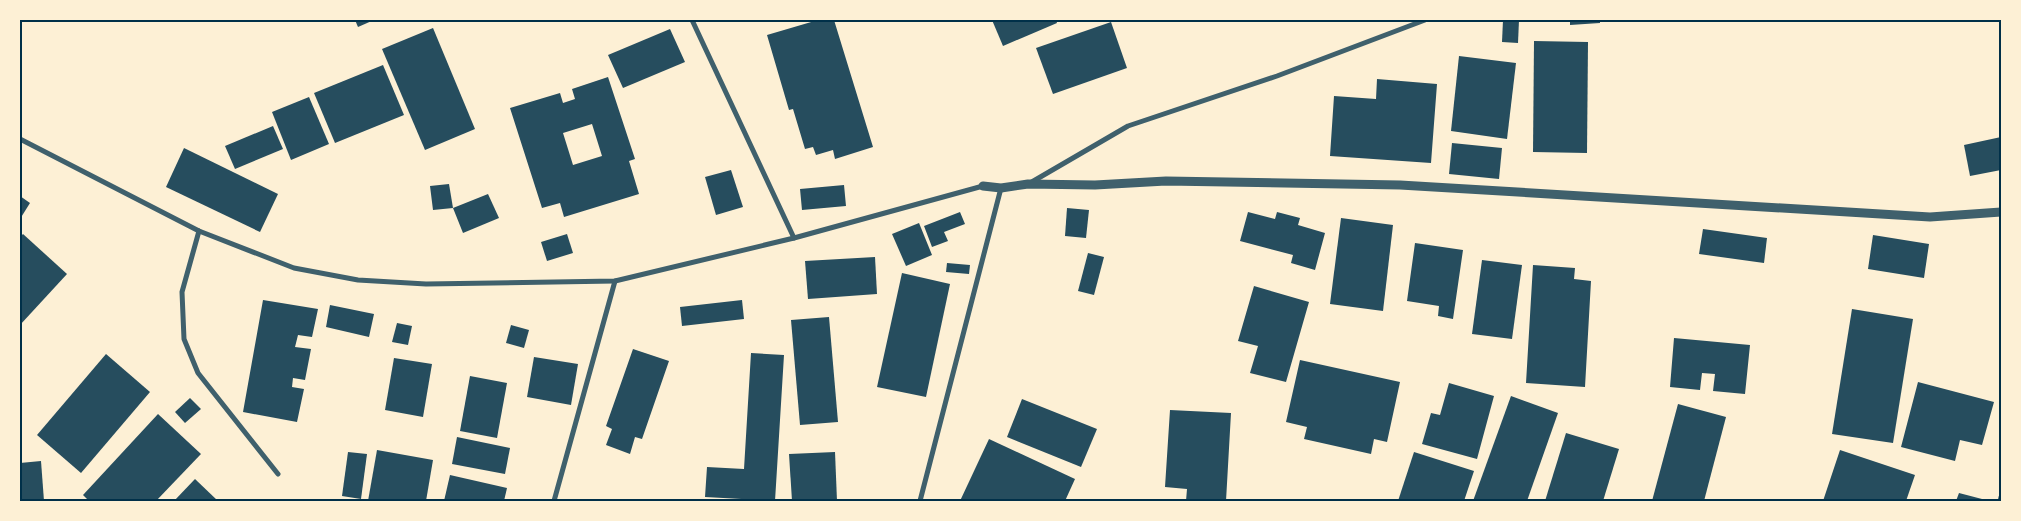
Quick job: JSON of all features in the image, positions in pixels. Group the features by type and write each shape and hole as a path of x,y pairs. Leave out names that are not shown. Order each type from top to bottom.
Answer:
{"street":[{"path":"692,20 794,238"},
{"path":"1028,184 1128,126 1277,76 1425,20"},
{"path":"20,139 199,231 294,268 358,280 426,284 615,281 794,238 983,186 1001,188 1028,184 1095,185 1166,181 1400,185 1930,217 2001,212"},
{"path":"920,501 1001,188"},
{"path":"199,231 182,292 184,339 198,373 278,474"},
{"path":"554,501 615,281"},
{"path":"2000,501 2001,496"}],"building":[{"path":"355,20 374,20 358,27"},
{"path":"818,20 834,20 873,147 835,159 833,150 816,155 813,147 805,149 793,109 789,110 767,35"},
{"path":"992,20 1056,20 1057,23 1003,46"},
{"path":"1503,20 1519,20 1518,43 1502,42"},
{"path":"1570,20 1600,20 1600,23 1570,25"},
{"path":"1111,22 1127,68 1053,94 1036,48"},
{"path":"433,28 475,129 425,150 382,49"},
{"path":"670,29 685,62 623,88 608,55"},
{"path":"1534,41 1588,42 1587,153 1533,152"},
{"path":"1459,56 1516,63 1507,139 1451,131"},
{"path":"383,65 404,115 335,143 314,93"},
{"path":"608,77 635,159 629,161 639,194 564,217 560,203 542,208 510,108 560,93 563,103 575,99 572,89","holes":["592,124 602,156 573,165 563,133"]},
{"path":"1377,79 1437,84 1431,163 1330,156 1334,96 1376,99"},
{"path":"309,97 329,144 291,160 272,112"},
{"path":"273,126 283,149 235,169 225,146"},
{"path":"2001,137 2001,170 1970,176 1964,145"},
{"path":"1452,143 1502,148 1499,179 1449,174"},
{"path":"184,148 278,194 260,232 166,187"},
{"path":"731,170 743,207 716,215 705,177"},
{"path":"449,184 453,208 433,210 430,186"},
{"path":"844,185 846,206 802,210 800,189"},
{"path":"488,194 499,218 463,233 453,208"},
{"path":"20,196 30,203 20,219"},
{"path":"1067,208 1089,210 1086,238 1065,236"},
{"path":"960,212 965,224 944,232 948,241 932,247 924,226"},
{"path":"1248,212 1275,219 1277,212 1300,218 1298,225 1325,233 1315,270 1291,263 1293,255 1240,241"},
{"path":"1341,218 1393,225 1383,311 1330,304"},
{"path":"919,223 932,255 906,266 892,234"},
{"path":"1703,229 1767,238 1764,263 1699,254"},
{"path":"23,234 67,274 20,325 20,237"},
{"path":"567,234 573,253 547,261 541,242"},
{"path":"1873,235 1929,244 1924,278 1868,269"},
{"path":"1415,243 1463,250 1453,319 1438,316 1439,306 1407,301"},
{"path":"1088,253 1104,257 1094,295 1078,291"},
{"path":"875,257 877,294 808,299 805,261"},
{"path":"1482,260 1522,265 1512,339 1472,334"},
{"path":"947,263 970,265 969,274 946,272"},
{"path":"1533,265 1575,268 1574,279 1591,281 1585,387 1526,383"},
{"path":"902,273 950,284 926,397 877,387"},
{"path":"1254,286 1309,302 1286,382 1250,373 1258,346 1238,341"},
{"path":"263,300 318,309 312,337 298,335 295,347 311,349 305,380 293,378 292,387 304,389 297,422 243,412"},
{"path":"742,300 744,319 682,326 680,307"},
{"path":"330,305 374,314 369,337 326,327"},
{"path":"1852,309 1913,319 1893,443 1832,434"},
{"path":"829,317 838,422 800,425 791,320"},
{"path":"397,323 412,326 408,345 392,342"},
{"path":"511,325 529,330 524,348 506,343"},
{"path":"1674,338 1750,345 1745,394 1713,391 1715,374 1702,373 1700,390 1670,387"},
{"path":"633,349 669,361 642,439 635,437 630,454 606,445 612,429 606,426"},
{"path":"751,353 784,355 775,501 705,497 707,467 744,469"},
{"path":"106,354 150,392 81,473 37,435"},
{"path":"534,357 578,364 571,405 527,397"},
{"path":"394,358 432,364 423,417 385,410"},
{"path":"1300,360 1400,382 1387,442 1374,439 1371,454 1304,439 1307,427 1286,422"},
{"path":"470,376 507,383 497,438 460,431"},
{"path":"1918,382 1994,402 1982,445 1960,440 1955,461 1901,447"},
{"path":"1449,383 1494,396 1477,459 1422,444 1431,413 1440,415"},
{"path":"1511,396 1558,413 1527,501 1473,501"},
{"path":"190,398 201,409 185,423 175,412"},
{"path":"1022,399 1097,429 1081,467 1007,437"},
{"path":"1678,404 1726,417 1704,501 1652,501"},
{"path":"1170,410 1231,413 1226,501 1186,501 1187,489 1165,487"},
{"path":"158,414 201,454 156,501 89,501 83,495"},
{"path":"1566,433 1619,449 1603,501 1545,501"},
{"path":"457,437 510,448 505,474 452,464"},
{"path":"989,439 1075,479 1065,501 960,501"},
{"path":"377,450 433,460 426,501 368,501"},
{"path":"1840,450 1915,475 1906,501 1823,501"},
{"path":"348,452 367,454 361,499 342,496"},
{"path":"835,452 837,501 792,501 789,454"},
{"path":"1414,452 1474,471 1464,501 1398,501"},
{"path":"41,461 44,501 20,501 20,463"},
{"path":"450,475 507,488 504,501 444,501"},
{"path":"195,479 218,501 174,501"},
{"path":"1959,493 1982,499 1981,501 1956,501"}]}
